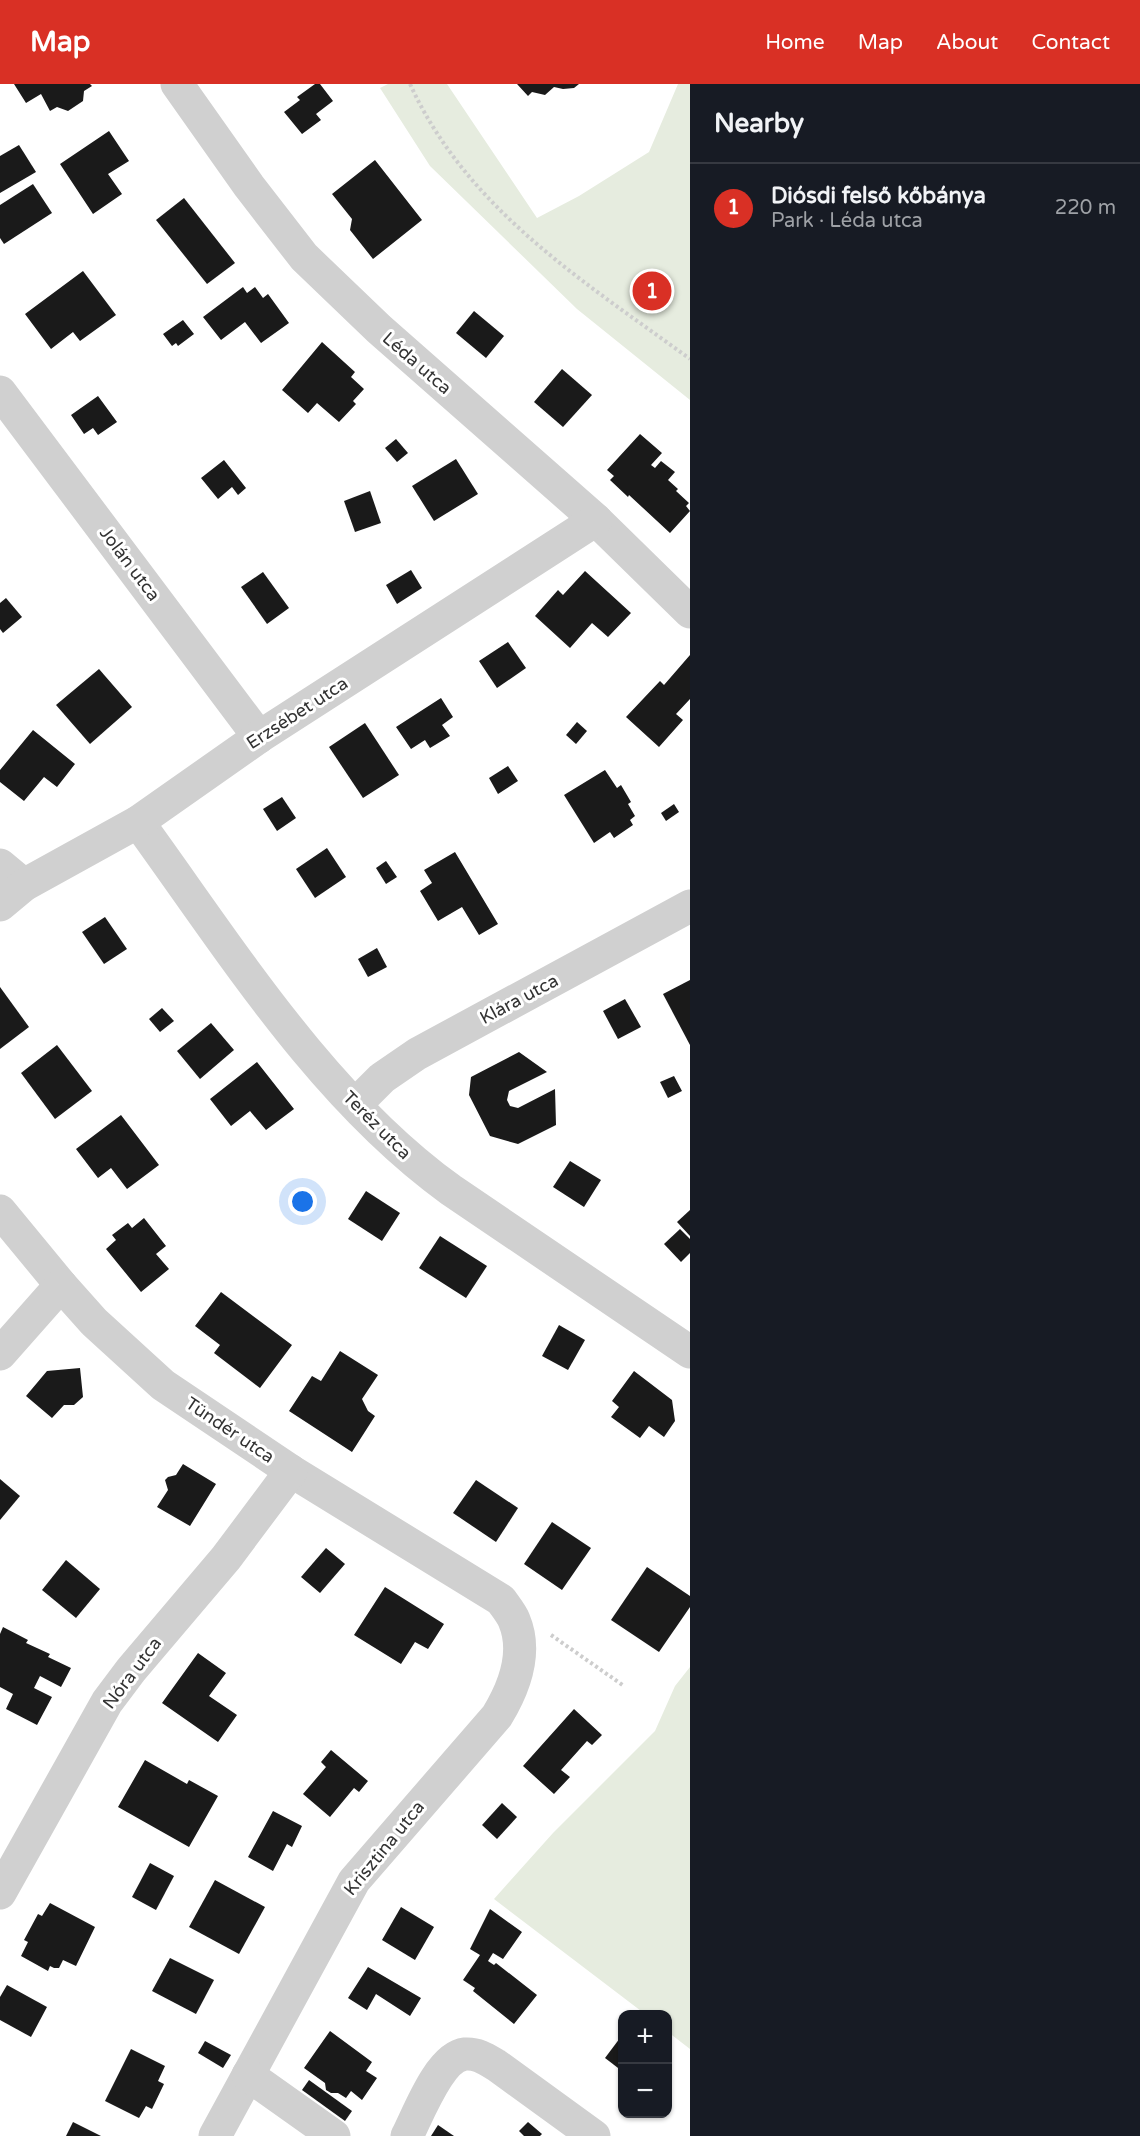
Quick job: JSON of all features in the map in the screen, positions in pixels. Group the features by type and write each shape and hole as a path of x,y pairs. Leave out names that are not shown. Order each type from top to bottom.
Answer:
{"street":[{"name":"Léda utca","path":"177,84 249,186 304,257 379,329 596,520 690,612"},
{"name":"Jolán utca","path":"0,392 259,737"},
{"name":"Erzsébet utca","path":"8,885 138,822 259,737 596,520"},
{"name":"Teréz utca","path":"138,822 300,1045 420,1168 690,1352"},
{"name":"Klára utca","path":"356,1104 382,1078 417,1054 690,906"},
{"name":"Tündér utca","path":"0,1211 94,1322 163,1385 291,1471 501,1600"},
{"path":"0,1354 61,1285"},
{"name":"Nóra utca","path":"0,1893 107,1702 137,1662 226,1558 291,1471"},
{"name":"Krisztina utca","path":"215,2136 354,1881 497,1716 510,1694 518,1671 519,1646 514,1621 501,1600"},
{"path":"407,2136 442,2070 454,2057 465,2054 479,2056 496,2065 594,2136"},
{"path":"248,2075 334,2136"}],"path":[{"path":"410,84 421,108 453,155 494,205 553,259 690,359"},
{"path":"548,1633 624,1686"}],"shaded area":[{"path":"388,84 447,84 537,218 579,196 649,152 678,84 690,84 690,400 577,309 430,166 380,88"},
{"path":"690,1667 690,2049 672,2035 672,2010 640,2010 494,1899 553,1833 655,1731 675,1686"}],"building":[{"path":"14,84 90,84 92,86 84,91 83,101 68,111 57,107 50,111 41,94 26,103"},
{"path":"315,84 320,84 333,101 316,114 321,120 302,134 284,112 300,100 297,97"},
{"path":"517,84 579,84 574,88 554,87 545,95 532,92 528,96"},
{"path":"109,131 129,161 108,174 122,194 93,214 60,164"},
{"path":"19,145 36,172 0,193 0,156"},
{"path":"375,160 422,220 373,259 350,230 352,219 332,194"},
{"path":"33,184 52,213 4,244 0,238 0,205"},
{"path":"184,198 235,263 207,284 156,220"},
{"path":"83,271 116,315 80,341 73,332 51,349 25,314"},
{"path":"243,287 247,293 255,287 263,298 268,294 289,323 261,343 245,322 221,340 203,317"},
{"path":"474,311 504,336 486,358 456,333"},
{"path":"183,320 194,334 178,346 176,343 172,346 163,334"},
{"path":"322,342 355,372 351,377 364,389 353,401 356,404 339,422 317,403 308,413 282,390"},
{"path":"562,369 592,395 563,427 534,402"},
{"path":"98,396 117,422 98,435 93,428 84,434 71,415"},
{"path":"640,434 662,453 651,465 655,468 661,461 675,472 668,480 689,503 686,506 690,511 670,533 610,480 614,476 607,470"},
{"path":"396,439 408,453 397,462 385,448"},
{"path":"456,459 478,494 434,521 412,486"},
{"path":"224,460 246,488 238,495 232,487 218,499 201,478"},
{"path":"370,491 381,523 355,532 344,501"},
{"path":"411,570 422,588 397,604 386,585"},
{"path":"585,571 631,613 608,637 592,623 570,648 535,616 558,590 563,595"},
{"path":"263,572 289,608 267,624 241,587"},
{"path":"6,598 22,617 3,633 0,629 0,603"},
{"path":"508,642 526,668 497,688 479,661"},
{"path":"690,655 690,699 676,714 683,720 659,747 626,717 660,681 664,685"},
{"path":"99,669 132,707 90,744 56,705"},
{"path":"441,698 453,717 442,725 450,736 430,748 425,740 411,749 396,727"},
{"path":"577,722 587,731 576,744 566,735"},
{"path":"365,723 399,775 363,798 329,747"},
{"path":"33,730 75,764 57,787 44,777 24,801 0,782 0,770"},
{"path":"508,766 518,781 498,794 489,778"},
{"path":"605,770 617,788 621,785 631,802 628,804 635,816 630,820 633,825 614,838 610,832 594,843 564,795"},
{"path":"282,797 296,818 277,831 263,809"},
{"path":"674,804 679,812 666,821 661,813"},
{"path":"327,848 346,877 315,898 296,869"},
{"path":"455,852 498,924 479,935 462,907 438,921 420,891 432,883 424,870"},
{"path":"386,861 397,877 386,884 376,868"},
{"path":"105,917 127,949 104,964 82,932"},
{"path":"377,948 387,967 368,977 358,959"},
{"path":"690,980 690,1045 663,994"},
{"path":"0,987 29,1027 0,1049"},
{"path":"625,999 641,1027 618,1039 603,1011"},
{"path":"162,1008 174,1021 160,1032 149,1019"},
{"path":"211,1023 234,1050 200,1079 177,1051"},
{"path":"57,1045 92,1091 55,1119 21,1073"},
{"path":"519,1052 547,1072 509,1091 507,1100 510,1106 518,1108 555,1089 556,1125 518,1144 490,1136 469,1095 471,1077"},
{"path":"257,1062 294,1109 266,1130 250,1111 231,1126 210,1099"},
{"path":"674,1076 682,1091 668,1098 660,1082"},
{"path":"121,1115 159,1165 127,1189 111,1168 98,1178 76,1149"},
{"path":"570,1161 601,1180 584,1207 553,1187"},
{"path":"366,1191 400,1213 382,1241 348,1219"},
{"path":"690,1210 690,1236 677,1222"},
{"path":"144,1218 166,1246 156,1254 169,1269 141,1292 106,1249 116,1240 112,1235 128,1223 132,1228"},
{"path":"680,1229 690,1239 690,1253 681,1262 664,1244"},
{"path":"440,1236 487,1266 466,1298 419,1268"},
{"path":"221,1292 292,1345 260,1388 214,1353 220,1345 195,1326"},
{"path":"559,1325 585,1340 568,1370 542,1356"},
{"path":"340,1351 378,1375 362,1399 368,1411 375,1416 352,1452 289,1411 312,1376 321,1381"},
{"path":"80,1368 83,1397 74,1405 64,1405 52,1418 26,1396 47,1371"},
{"path":"634,1371 672,1400 675,1421 664,1437 649,1426 640,1438 611,1417 619,1407 612,1401"},
{"path":"183,1464 216,1484 190,1526 157,1507 168,1490 165,1480 176,1475"},
{"path":"0,1479 20,1496 0,1520"},
{"path":"476,1480 518,1508 496,1542 453,1513"},
{"path":"552,1522 591,1548 562,1590 524,1564"},
{"path":"326,1548 345,1564 320,1593 301,1577"},
{"path":"66,1560 100,1589 76,1618 42,1590"},
{"path":"647,1567 690,1596 690,1607 659,1652 611,1620"},
{"path":"385,1587 444,1624 428,1649 415,1642 401,1664 354,1635"},
{"path":"3,1627 28,1640 26,1643 50,1654 48,1657 71,1668 61,1687 40,1676 34,1688 52,1697 37,1725 6,1709 13,1694 0,1687 0,1634"},
{"path":"198,1653 226,1673 209,1696 237,1715 218,1742 162,1703"},
{"path":"574,1709 602,1735 592,1745 587,1741 561,1770 570,1777 554,1794 523,1766"},
{"path":"331,1750 368,1781 359,1792 354,1788 330,1817 303,1794 326,1767 321,1762"},
{"path":"145,1760 187,1784 189,1780 218,1796 189,1847 118,1807"},
{"path":"502,1803 517,1817 497,1839 482,1825"},
{"path":"273,1811 302,1826 292,1847 287,1844 273,1871 248,1857"},
{"path":"150,1863 174,1876 156,1910 132,1897"},
{"path":"215,1880 265,1907 239,1954 189,1927"},
{"path":"50,1903 95,1927 76,1966 63,1960 59,1968 50,1966 48,1971 21,1956 28,1942 24,1940 38,1914 42,1916"},
{"path":"401,1907 434,1927 415,1960 382,1940"},
{"path":"490,1909 522,1932 503,1959 493,1953 488,1961 494,1965 496,1963 537,1995 514,2024 463,1980 480,1955 470,1949"},
{"path":"170,1958 214,1980 196,2014 152,1991"},
{"path":"368,1967 421,1998 410,2016 376,1994 367,2010 348,1998"},
{"path":"7,1985 47,2007 31,2037 0,2020 0,1997"},
{"path":"330,2031 372,2062 366,2071 377,2078 362,2100 351,2091 346,2098 338,2093 331,2093 326,2090 325,2083 304,2068"},
{"path":"205,2041 231,2055 223,2068 198,2053"},
{"path":"618,2041 618,2068 605,2058"},
{"path":"131,2049 165,2066 158,2081 164,2084 152,2109 146,2106 139,2118 105,2101"},
{"path":"309,2080 352,2111 345,2121 302,2090"},
{"path":"73,2122 101,2136 66,2136"},
{"path":"528,2122 542,2134 540,2136 524,2136 519,2131"},
{"path":"438,2125 454,2136 431,2136"}],"place":[{"name":"Diósdi felső kőbánya","path":"652,291"}]}
